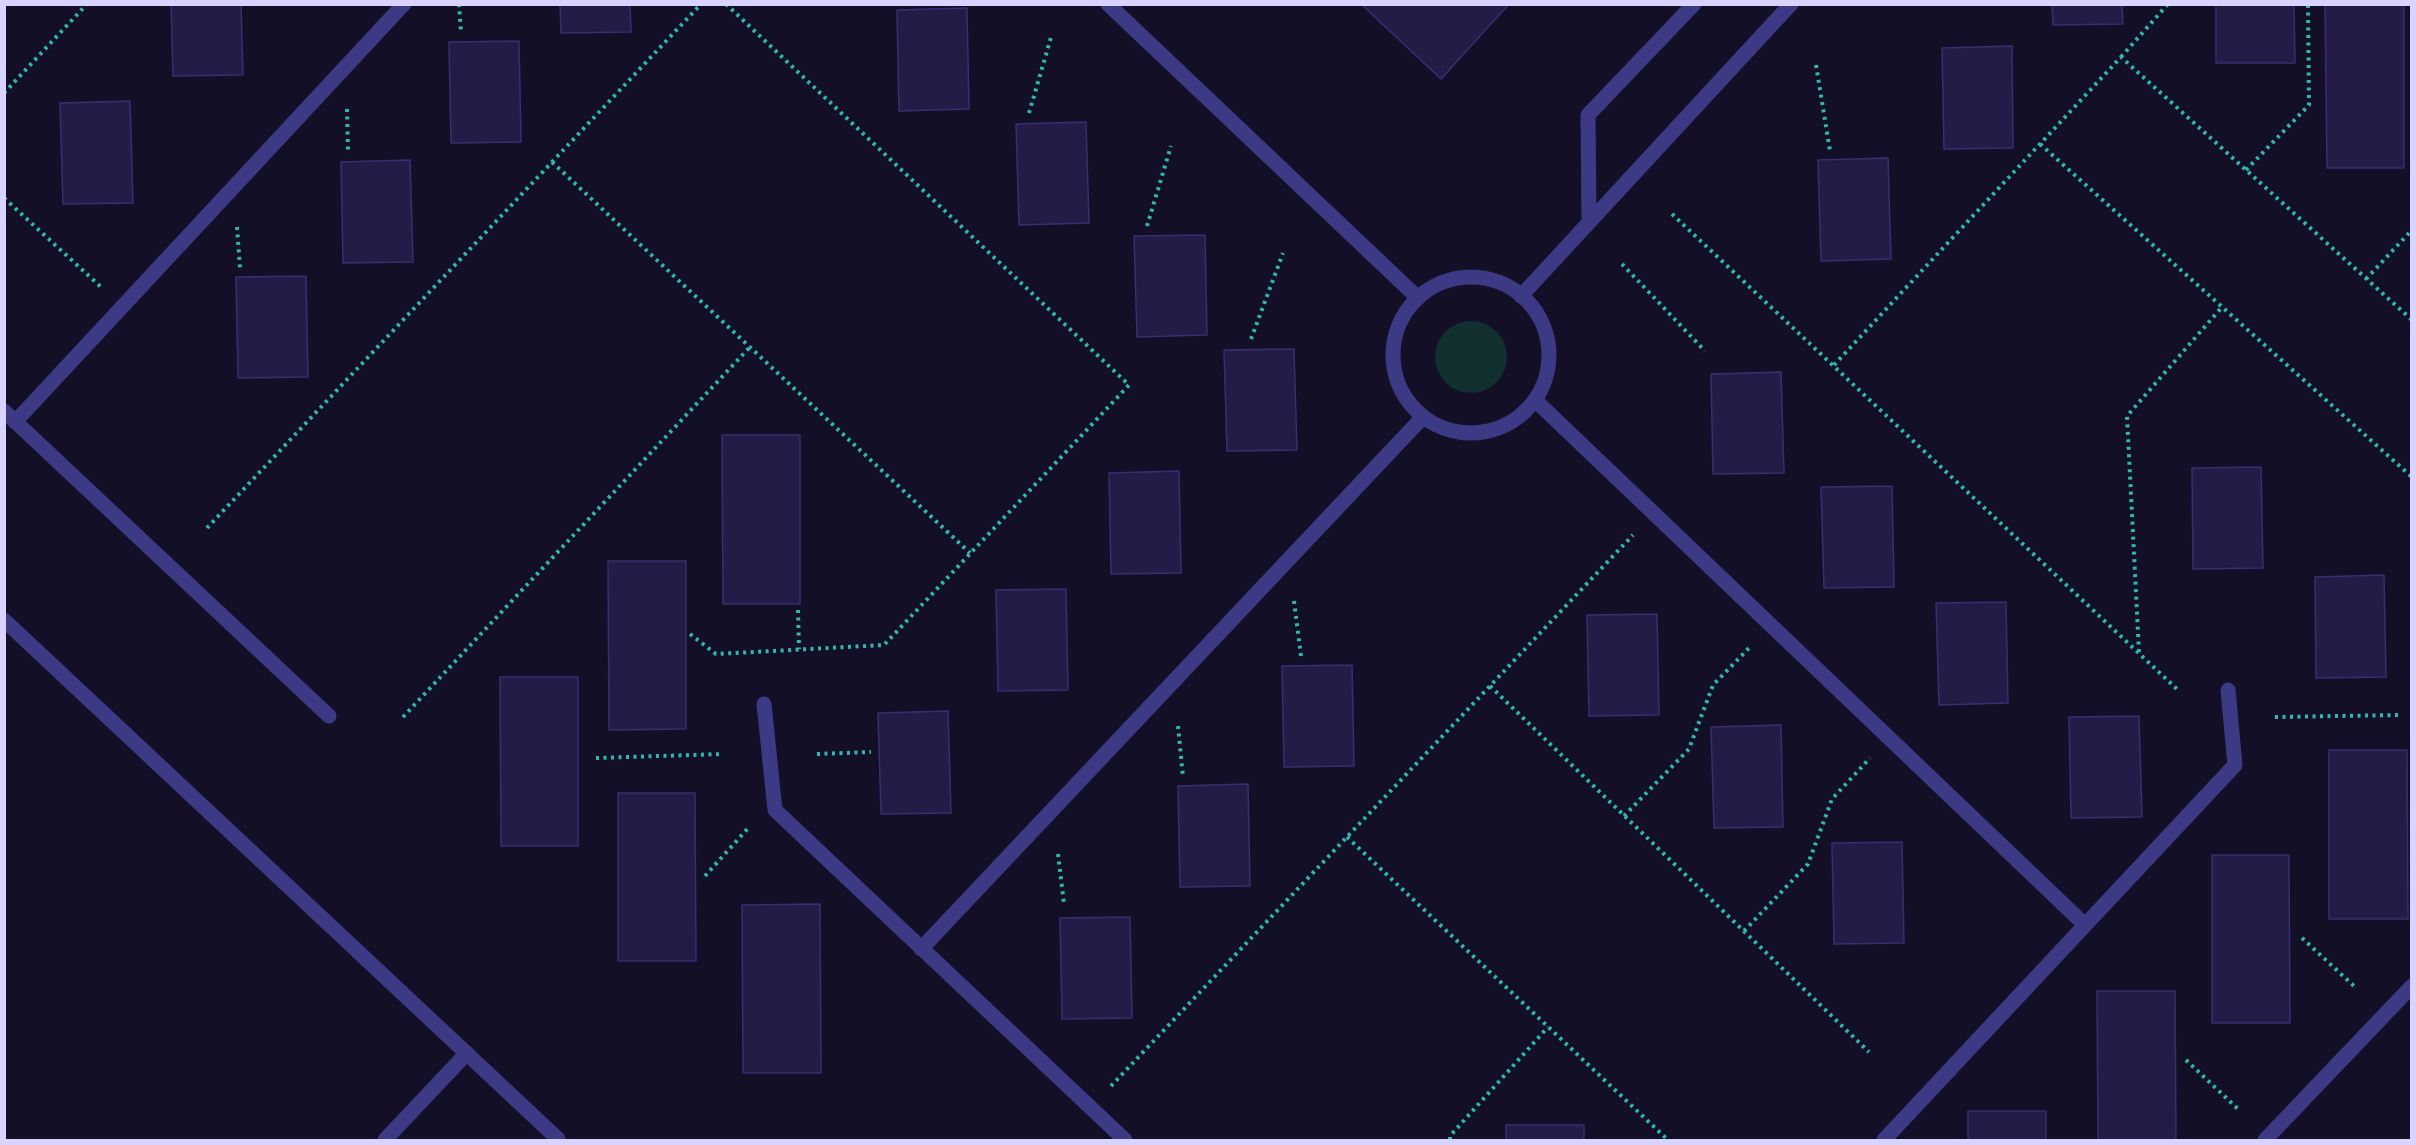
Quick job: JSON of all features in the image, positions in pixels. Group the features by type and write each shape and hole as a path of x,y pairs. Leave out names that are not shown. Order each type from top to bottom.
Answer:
{"street":[{"path":"329,716 10,417 404,4"},
{"path":"1108,4 1419,298"},
{"path":"1589,222 1588,115 1694,4"},
{"path":"1521,296 1791,4"},
{"path":"1481,278 1507,285 1521,296 1528,302 1542,324 1549,350 1547,376 1535,400 1517,419 1494,430 1470,434 1445,429 1423,417 1406,398 1396,375 1393,351 1398,326 1411,305 1430,288 1455,279 1481,278"},
{"path":"1535,400 2085,925"},
{"path":"921,950 1423,417"},
{"path":"4,620 558,1138 556,1140"},
{"path":"1884,1140 2235,765 2228,690"},
{"path":"764,704 775,810 1125,1140"},
{"path":"2265,1140 2412,986"},
{"path":"385,1140 467,1053"}],"path":[{"path":"4,93 87,4"},
{"path":"459,4 460,32"},
{"path":"207,528 700,4"},
{"path":"690,634 716,654 884,645 1129,385 726,4"},
{"path":"1834,365 2168,4"},
{"path":"2246,170 2310,105 2308,4"},
{"path":"1029,113 1052,34"},
{"path":"2121,57 2412,320"},
{"path":"1816,65 1830,151"},
{"path":"346,100 348,153"},
{"path":"2040,144 2412,477"},
{"path":"1147,226 1171,146"},
{"path":"552,162 970,553"},
{"path":"4,198 105,290"},
{"path":"1672,214 2179,691"},
{"path":"236,218 240,268"},
{"path":"2366,279 2412,230"},
{"path":"1251,339 1283,253"},
{"path":"1622,264 1705,351"},
{"path":"2139,653 2127,416 2222,307"},
{"path":"403,717 750,347"},
{"path":"1111,1087 1633,535"},
{"path":"1294,601 1300,656"},
{"path":"798,610 799,649"},
{"path":"1624,816 1689,749 1713,685 1751,646"},
{"path":"1490,686 1869,1052"},
{"path":"2275,717 2400,715"},
{"path":"1178,726 1183,777"},
{"path":"816,753 871,752"},
{"path":"596,758 723,754"},
{"path":"1744,931 1808,864 1832,799 1871,758"},
{"path":"705,876 753,823"},
{"path":"1347,837 1668,1140"},
{"path":"1058,854 1064,904"},
{"path":"2302,938 2355,987"},
{"path":"1450,1140 1450,1136 1548,1028"},
{"path":"2186,1060 2238,1109"}],"green space":[{"path":"1471,321 1491,327 1501,337 1507,357 1501,377 1491,387 1471,393 1451,387 1441,377 1435,357 1441,337 1451,327"}],"building":[{"path":"171,4 241,4 243,75 173,76"},
{"path":"560,4 630,4 631,32 561,33"},
{"path":"1361,4 1509,4 1441,79"},
{"path":"2052,4 2122,4 2123,24 2053,25"},
{"path":"2216,4 2294,4 2295,63 2216,63"},
{"path":"2325,4 2404,4 2404,168 2327,168"},
{"path":"967,8 969,109 899,111 897,10"},
{"path":"519,41 521,142 451,143 449,42"},
{"path":"2012,46 2013,148 1944,149 1942,48"},
{"path":"130,101 133,203 63,204 60,103"},
{"path":"1086,122 1089,223 1019,225 1016,124"},
{"path":"1888,158 1891,259 1821,261 1818,160"},
{"path":"410,160 413,262 343,263 341,162"},
{"path":"1205,235 1207,335 1137,337 1134,236"},
{"path":"306,276 308,377 238,378 236,277"},
{"path":"1294,349 1297,450 1227,451 1224,350"},
{"path":"1781,372 1784,473 1713,474 1711,374"},
{"path":"722,435 800,435 800,604 723,604"},
{"path":"2261,467 2263,568 2193,569 2192,468"},
{"path":"1179,471 1181,573 1111,574 1109,473"},
{"path":"1892,486 1894,587 1824,588 1821,487"},
{"path":"608,561 686,561 686,729 609,730"},
{"path":"2384,575 2386,677 2316,678 2315,577"},
{"path":"1066,589 1068,690 998,691 996,590"},
{"path":"2006,602 2008,703 1939,705 1936,603"},
{"path":"1657,614 1659,715 1589,716 1587,615"},
{"path":"1352,665 1354,766 1284,767 1282,666"},
{"path":"500,677 578,677 578,846 501,846"},
{"path":"948,711 951,813 881,814 878,713"},
{"path":"2139,716 2142,817 2071,818 2069,717"},
{"path":"1781,725 1783,827 1714,828 1711,727"},
{"path":"2329,750 2407,750 2408,919 2329,919"},
{"path":"1248,784 1250,886 1180,887 1178,786"},
{"path":"618,793 695,793 696,961 618,961"},
{"path":"1902,842 1904,943 1834,944 1832,843"},
{"path":"2212,855 2289,855 2290,1023 2212,1023"},
{"path":"820,904 821,1073 743,1073 742,905"},
{"path":"1130,917 1132,1018 1062,1019 1060,918"},
{"path":"2097,991 2175,991 2176,1140 2098,1140"},
{"path":"1968,1111 2046,1111 2046,1140 1968,1140"},
{"path":"1506,1125 1584,1125 1584,1140 1506,1140"}]}
